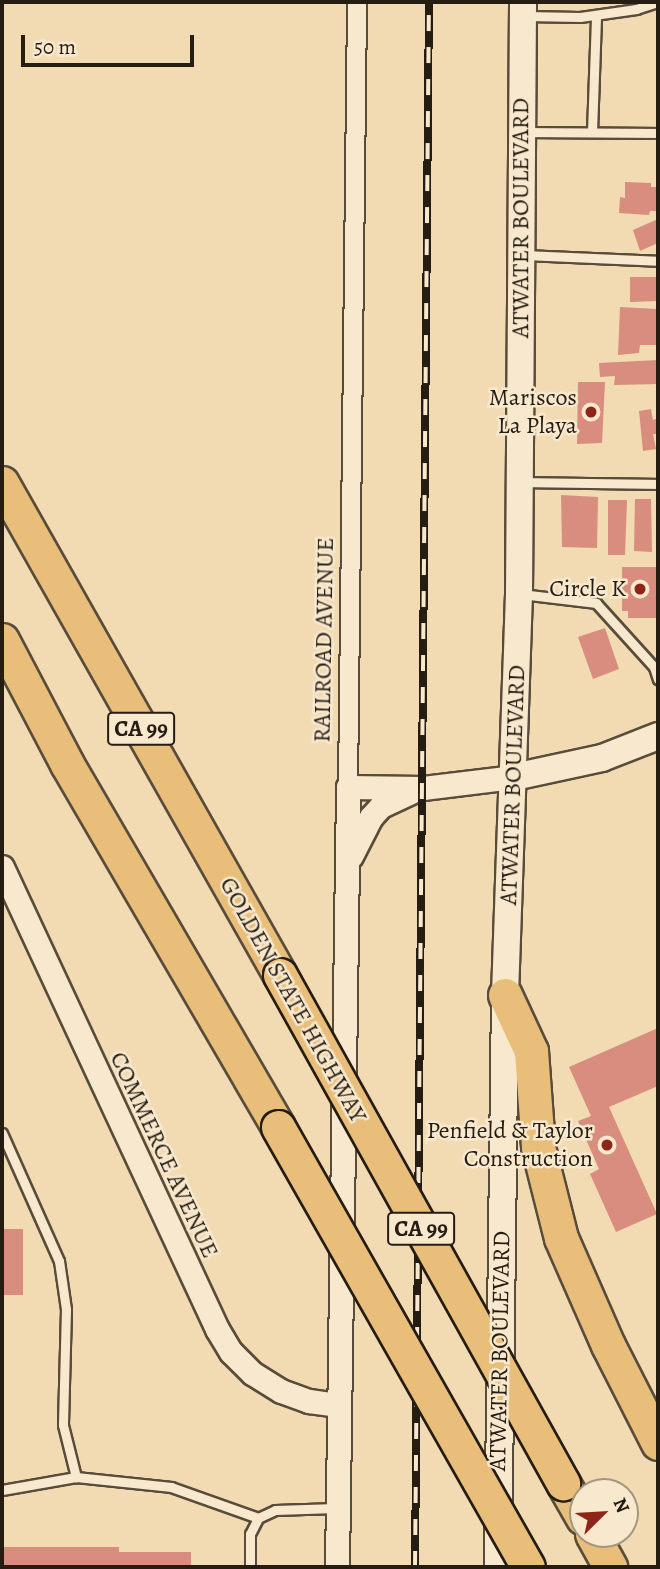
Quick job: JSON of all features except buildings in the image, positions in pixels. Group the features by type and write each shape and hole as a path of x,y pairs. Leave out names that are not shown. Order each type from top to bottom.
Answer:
{"highway":[{"name":"GOLDEN STATE HIGHWAY","path":"2,483 569,1492"},
{"name":"CA 99","path":"2,640 67,764 278,1128 527,1567"},
{"path":"505,995 531,1051 538,1147 561,1238 608,1345 658,1443"},
{"path":"600,1548 610,1567"}],"main road":[{"name":"ATWATER BOULEVARD","path":"498,1567 505,995 520,594 523,9"},
{"path":"514,777 602,758 658,736"}],"street":[{"name":"RAILROAD AVENUE","path":"337,1567 337,1405 358,2"},
{"path":"348,787 423,788 514,777"},
{"path":"347,865 371,817 381,806 395,797 423,788"},
{"name":"COMMERCE AVENUE","path":"2,867 9,903 211,1317 231,1352 252,1373 281,1391 309,1401 337,1405"}],"lane":[{"path":"523,9 596,15 636,9 657,2"},
{"path":"592,132 596,15"},
{"path":"522,132 658,133"},
{"path":"521,254 658,261"},
{"path":"520,482 658,484"},
{"path":"520,594 596,603 654,667 658,679"},
{"path":"2,1133 59,1261 66,1309 63,1425 76,1477"},
{"path":"2,1490 76,1477 171,1487 258,1518"},
{"path":"250,1567 250,1534 258,1518 275,1510 338,1508"}],"railway":[{"path":"415,1567 429,2"}],"place":[{"name":"Mariscos La Playa","path":"591,412"},
{"name":"Circle K","path":"640,589"},
{"name":"Penfield & Taylor Construction","path":"607,1145"}]}
